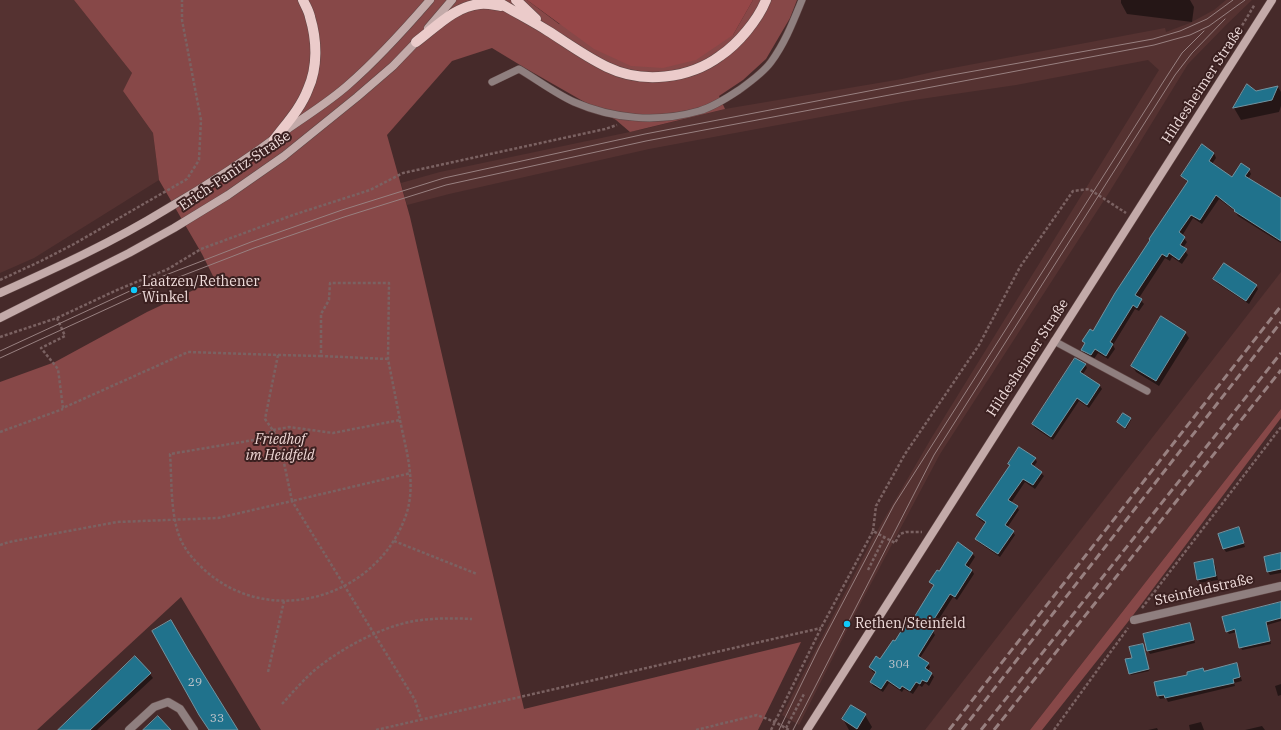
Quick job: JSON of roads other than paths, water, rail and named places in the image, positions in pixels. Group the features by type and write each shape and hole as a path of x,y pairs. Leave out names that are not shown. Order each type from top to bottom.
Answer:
{"main road":[{"path":"274,140 293,116 308,89 316,61 315,40 310,16 303,0"},
{"name":"Erich-Panitz-Straße","path":"0,293 53,269 164,211 218,178 274,140 347,86 404,30 430,0"},
{"name":"Erich-Panitz-Straße","path":"1,316 129,253 174,228 228,195 284,156 393,66 452,0"},
{"path":"495,0 548,30 585,56 608,68 628,75 652,77 673,76 695,70 714,61 733,47 749,28 766,0"},
{"path":"516,0 548,30"},
{"name":"Hildesheimer Straße","path":"807,730 1272,0"},
{"path":"416,42 450,15 465,7 479,4 505,7"}],"street":[{"name":"Steinfeldstraße","path":"1134,620 1281,586"},
{"path":"129,730 154,707 168,702 180,709 194,730"}],"lane":[{"path":"492,82 519,69 574,102 607,113 636,118 667,118 700,111 725,99 770,64 784,44 802,0"},
{"path":"1054,341 1147,391"}],"tram line":[{"path":"0,351 158,278 251,242 342,210 444,178 645,134 952,75 1153,39 1180,31 1207,19 1233,0"},
{"path":"0,358 161,284 254,248 344,217 446,185 646,141 1154,45 1190,35 1209,26 1245,0"},
{"path":"793,730 934,455 1175,75 1192,53 1225,19"},
{"path":"779,730 819,648 894,505 1182,53 1204,31"}],"railway":[{"path":"949,730 1281,306"},
{"path":"962,730 1281,322"},
{"path":"981,730 1281,353"},
{"path":"994,730 1281,370"}],"place":[{"name":"Laatzen/Rethener Winkel","path":"134,290"},
{"name":"Rethen/Steinfeld","path":"847,624"}],"park label":[{"name":"Friedhof im Heidfeld","path":"280,448"}]}
